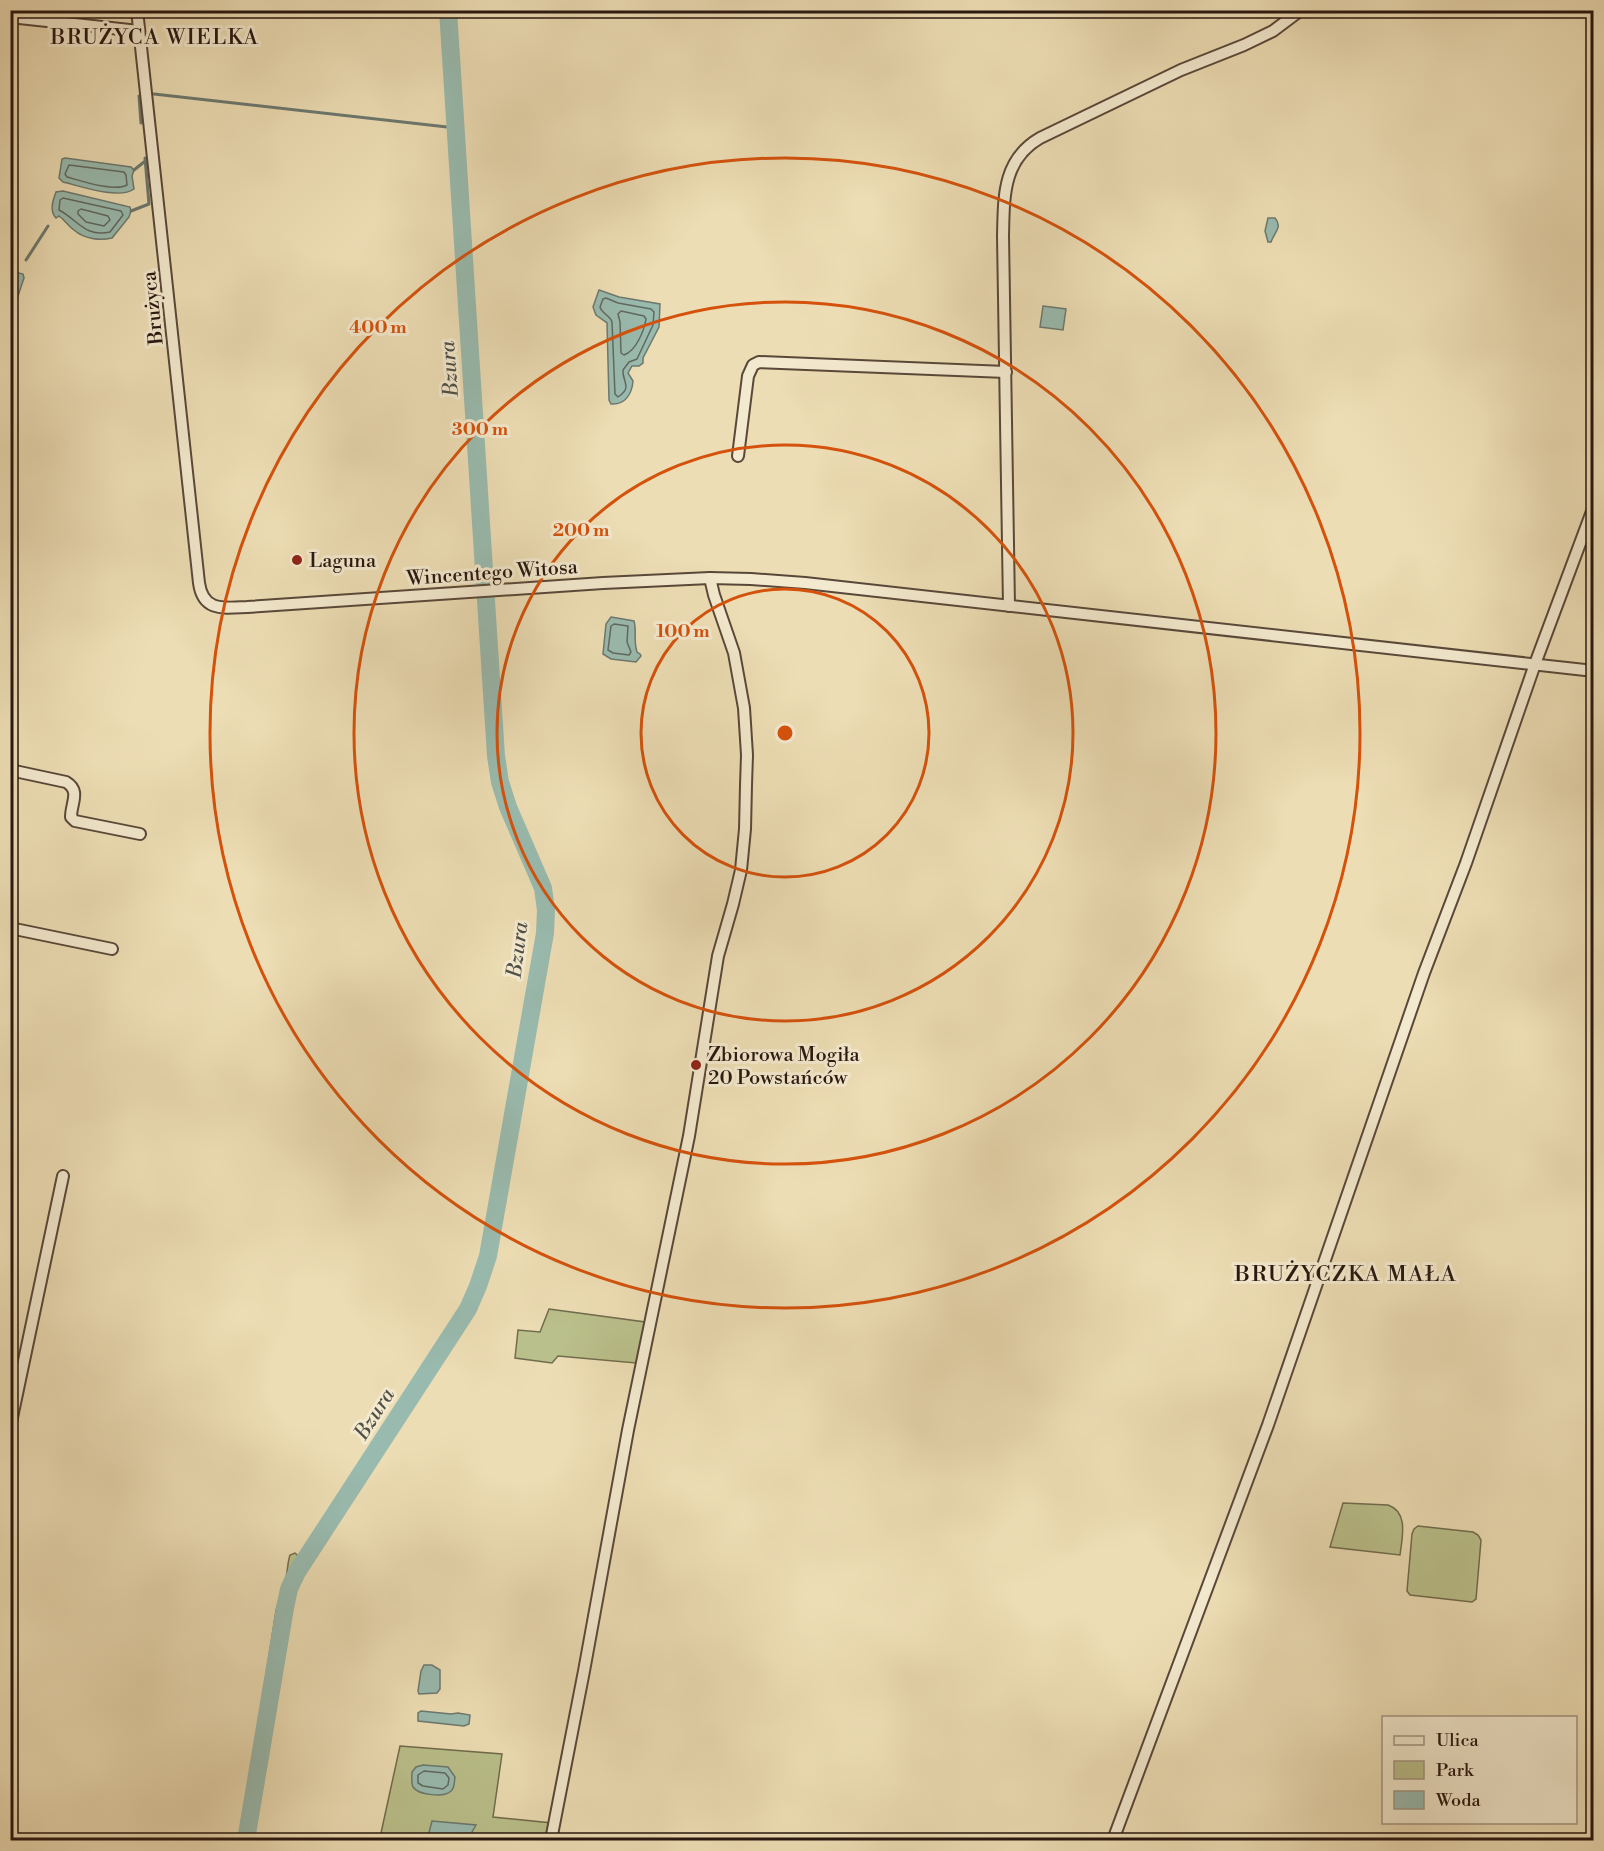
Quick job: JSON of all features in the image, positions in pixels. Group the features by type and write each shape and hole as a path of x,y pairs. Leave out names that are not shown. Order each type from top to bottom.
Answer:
{"street":[{"name":"Brużyca","path":"137,10 198,583 205,600"},
{"path":"1009,606 1004,201 1011,170 1023,152 1040,138 1181,70 1273,31 1301,10"},
{"path":"10,17 139,31"},
{"path":"738,456 748,375 753,365 759,362 1006,372"},
{"path":"1113,1840 1268,1425 1424,973 1466,863 1593,506"},
{"path":"551,1840 626,1441 689,1136 718,956 741,870 747,785 744,708 734,653 710,578"},
{"name":"Wincentego Witosa","path":"205,600 214,606 227,608 603,583 710,578 751,579 805,583 1593,671"},
{"path":"10,770 66,782 73,786 75,795 71,817 75,821 140,834"},
{"path":"10,928 112,949"},
{"path":"10,1427 63,1176"}],"green space":[{"path":"549,1309 645,1322 636,1363 558,1356 552,1363 515,1358 518,1330 540,1332"},
{"path":"1343,1503 1388,1505 1395,1508 1402,1519 1403,1526 1400,1555 1330,1547"},
{"path":"1418,1526 1473,1532 1478,1535 1481,1540 1476,1599 1472,1602 1410,1595 1407,1591 1412,1534"},
{"path":"295,1553 304,1561 292,1584 285,1608 246,1840 240,1840 276,1611 290,1555"},
{"path":"400,1746 502,1754 493,1817 552,1823 548,1840 412,1840 381,1833"}],"water":[{"path":"62,159 131,167 134,170 132,176 134,189 127,192 109,193 63,182 59,178"},
{"path":"63,191 130,207 129,217 112,238 87,237 78,233 59,216 56,218 54,215 52,205 56,192"},
{"path":"1268,218 1275,218 1278,224 1271,242 1268,242 1265,231"},
{"path":"11,271 23,274 24,278 17,299 12,301"},
{"path":"599,290 619,297 660,304 659,327 643,358 643,363 639,366 632,366 628,373 633,381 630,394 621,403 616,404 611,404 609,400 607,323 596,315 593,307"},
{"path":"1043,306 1066,309 1063,330 1040,327"},
{"path":"611,617 634,621 637,652 641,656 636,662 611,659 603,654 606,624"},
{"path":"424,1665 432,1665 440,1670 440,1689 437,1693 419,1694 421,1671"},
{"path":"421,1711 470,1715 469,1724 464,1726 418,1721 418,1713"},
{"path":"423,1765 448,1767 455,1777 452,1790 437,1795 425,1794 416,1790 412,1785 412,1772 416,1767"},
{"path":"432,1821 476,1825 472,1832 472,1840 427,1840"}],"waterway":[{"name":"Bzura","path":"246,1840 289,1589 297,1572 468,1309 488,1256 545,933 546,910 543,888 508,807 500,782 496,756 448,10"},
{"path":"154,94 456,128"},
{"path":"139,96 141,123"},
{"path":"131,211 149,204 145,158"},
{"path":"134,170 144,162"},
{"path":"26,260 48,226"}],"place":[{"name":"Laguna","path":"297,560"},
{"name":"Zbiorowa Mogiła 20 Powstańców","path":"696,1065"}],"district":[{"name":"BRUŻYCA WIELKA","path":"155,37"},
{"name":"BRUŻYCZKA MAŁA","path":"1346,1273"}]}
